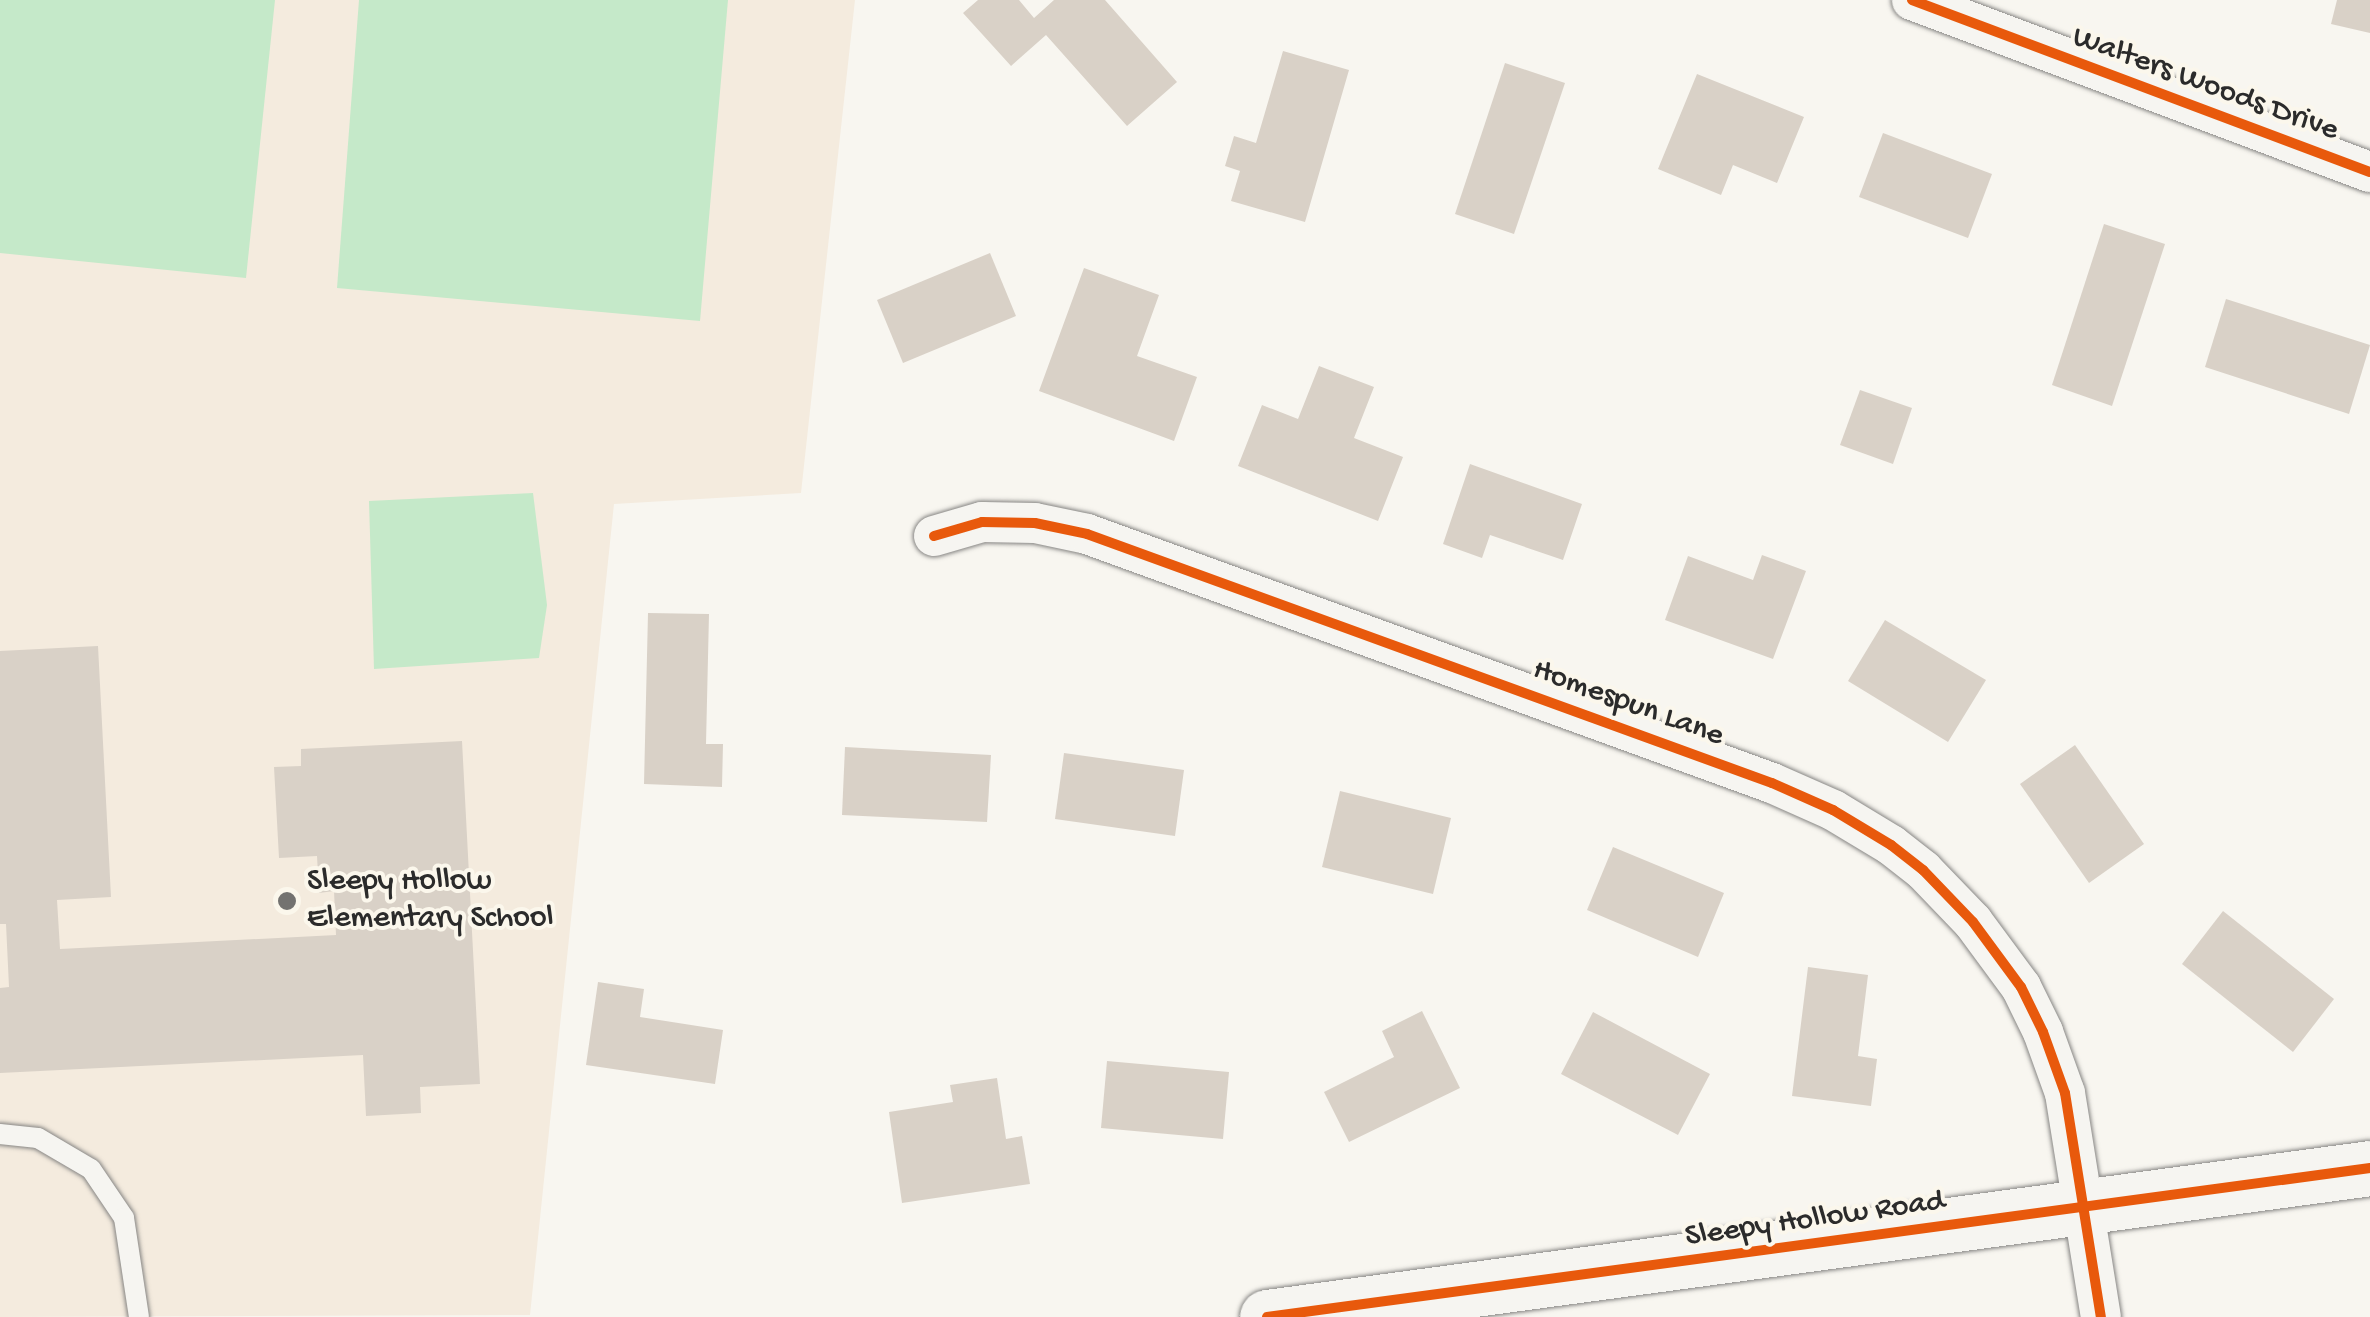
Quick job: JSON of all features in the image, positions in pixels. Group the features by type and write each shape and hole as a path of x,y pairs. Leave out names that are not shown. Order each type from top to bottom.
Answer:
{"main road":[{"name":"Sleepy Hollow Road","path":"1267,1317 2084,1210 2370,1168"}],"street":[{"name":"Walters Woods Drive","path":"1912,0 2370,172"},
{"name":"Homespun Lane","path":"934,536 982,522 1034,524 1087,534 1833,810 1923,870 1974,922 2020,987 2065,1093 2101,1317"}],"lane":[{"path":"0,1134 38,1138 91,1168 124,1218 139,1317"}],"shaded area":[{"name":"Sleepy Hollow Elementary School","path":"0,0 855,0 801,493 614,504 530,1315 0,1317"}],"green space":[{"path":"0,0 275,0 246,278 0,253"},
{"path":"359,0 728,0 700,321 337,288"},
{"path":"533,493 547,605 539,658 374,669 369,501"}],"building":[{"path":"978,0 1019,0 1034,18 1054,0 1105,0 1177,82 1127,126 1046,35 1011,66 963,13"},
{"path":"2337,0 2370,0 2370,33 2331,24"},
{"path":"1283,51 1349,70 1305,222 1231,201 1240,171 1225,166 1234,136 1256,143"},
{"path":"1505,63 1565,83 1514,234 1455,214"},
{"path":"1697,74 1804,117 1777,183 1733,165 1721,195 1658,169"},
{"path":"1883,133 1992,174 1968,238 1859,197"},
{"path":"2104,224 2165,244 2112,406 2052,385"},
{"path":"990,253 1016,316 903,363 877,300"},
{"path":"1084,268 1159,295 1137,356 1197,377 1174,441 1039,391"},
{"path":"2226,299 2370,345 2349,414 2205,367"},
{"path":"1319,366 1374,387 1354,438 1403,457 1378,521 1238,466 1262,405 1298,419"},
{"path":"1860,390 1912,408 1893,464 1840,445"},
{"path":"1470,464 1582,504 1563,560 1490,535 1482,558 1443,544"},
{"path":"1762,555 1806,571 1773,659 1665,620 1688,556 1753,580"},
{"path":"648,613 709,614 706,744 723,744 722,787 644,784"},
{"path":"1885,620 1986,680 1948,742 1848,681"},
{"path":"98,646 111,897 57,900 60,949 336,935 334,891 319,893 317,856 279,858 274,767 301,766 301,749 462,741 480,1084 420,1087 421,1113 366,1116 363,1055 0,1073 0,988 9,987 6,924 0,924 0,651"},
{"path":"2075,745 2144,844 2089,883 2020,784"},
{"path":"845,747 991,755 987,822 842,815"},
{"path":"1064,753 1184,770 1175,836 1055,819"},
{"path":"1340,791 1451,818 1433,894 1322,867"},
{"path":"1613,847 1724,893 1698,957 1587,910"},
{"path":"2223,911 2334,999 2293,1052 2182,964"},
{"path":"1808,967 1868,975 1858,1056 1877,1059 1871,1106 1792,1096"},
{"path":"598,982 644,989 640,1017 723,1030 715,1084 586,1065"},
{"path":"1422,1011 1460,1088 1349,1142 1324,1092 1394,1057 1382,1031"},
{"path":"1593,1012 1710,1074 1678,1135 1561,1074"},
{"path":"1107,1061 1229,1072 1223,1139 1101,1128"},
{"path":"997,1078 1006,1139 1022,1136 1030,1184 902,1203 889,1112 953,1102 950,1085"}],"cycle path":[{"path":"1912,0 2370,172"},
{"path":"934,536 982,522 1035,523 1087,534 1772,783 1833,810 1891,845 1923,870 1973,922 2021,987 2043,1032 2065,1093 2101,1317"},
{"path":"1267,1317 2370,1168"}],"place":[{"name":"Sleepy Hollow Elementary School","path":"287,901"}]}
